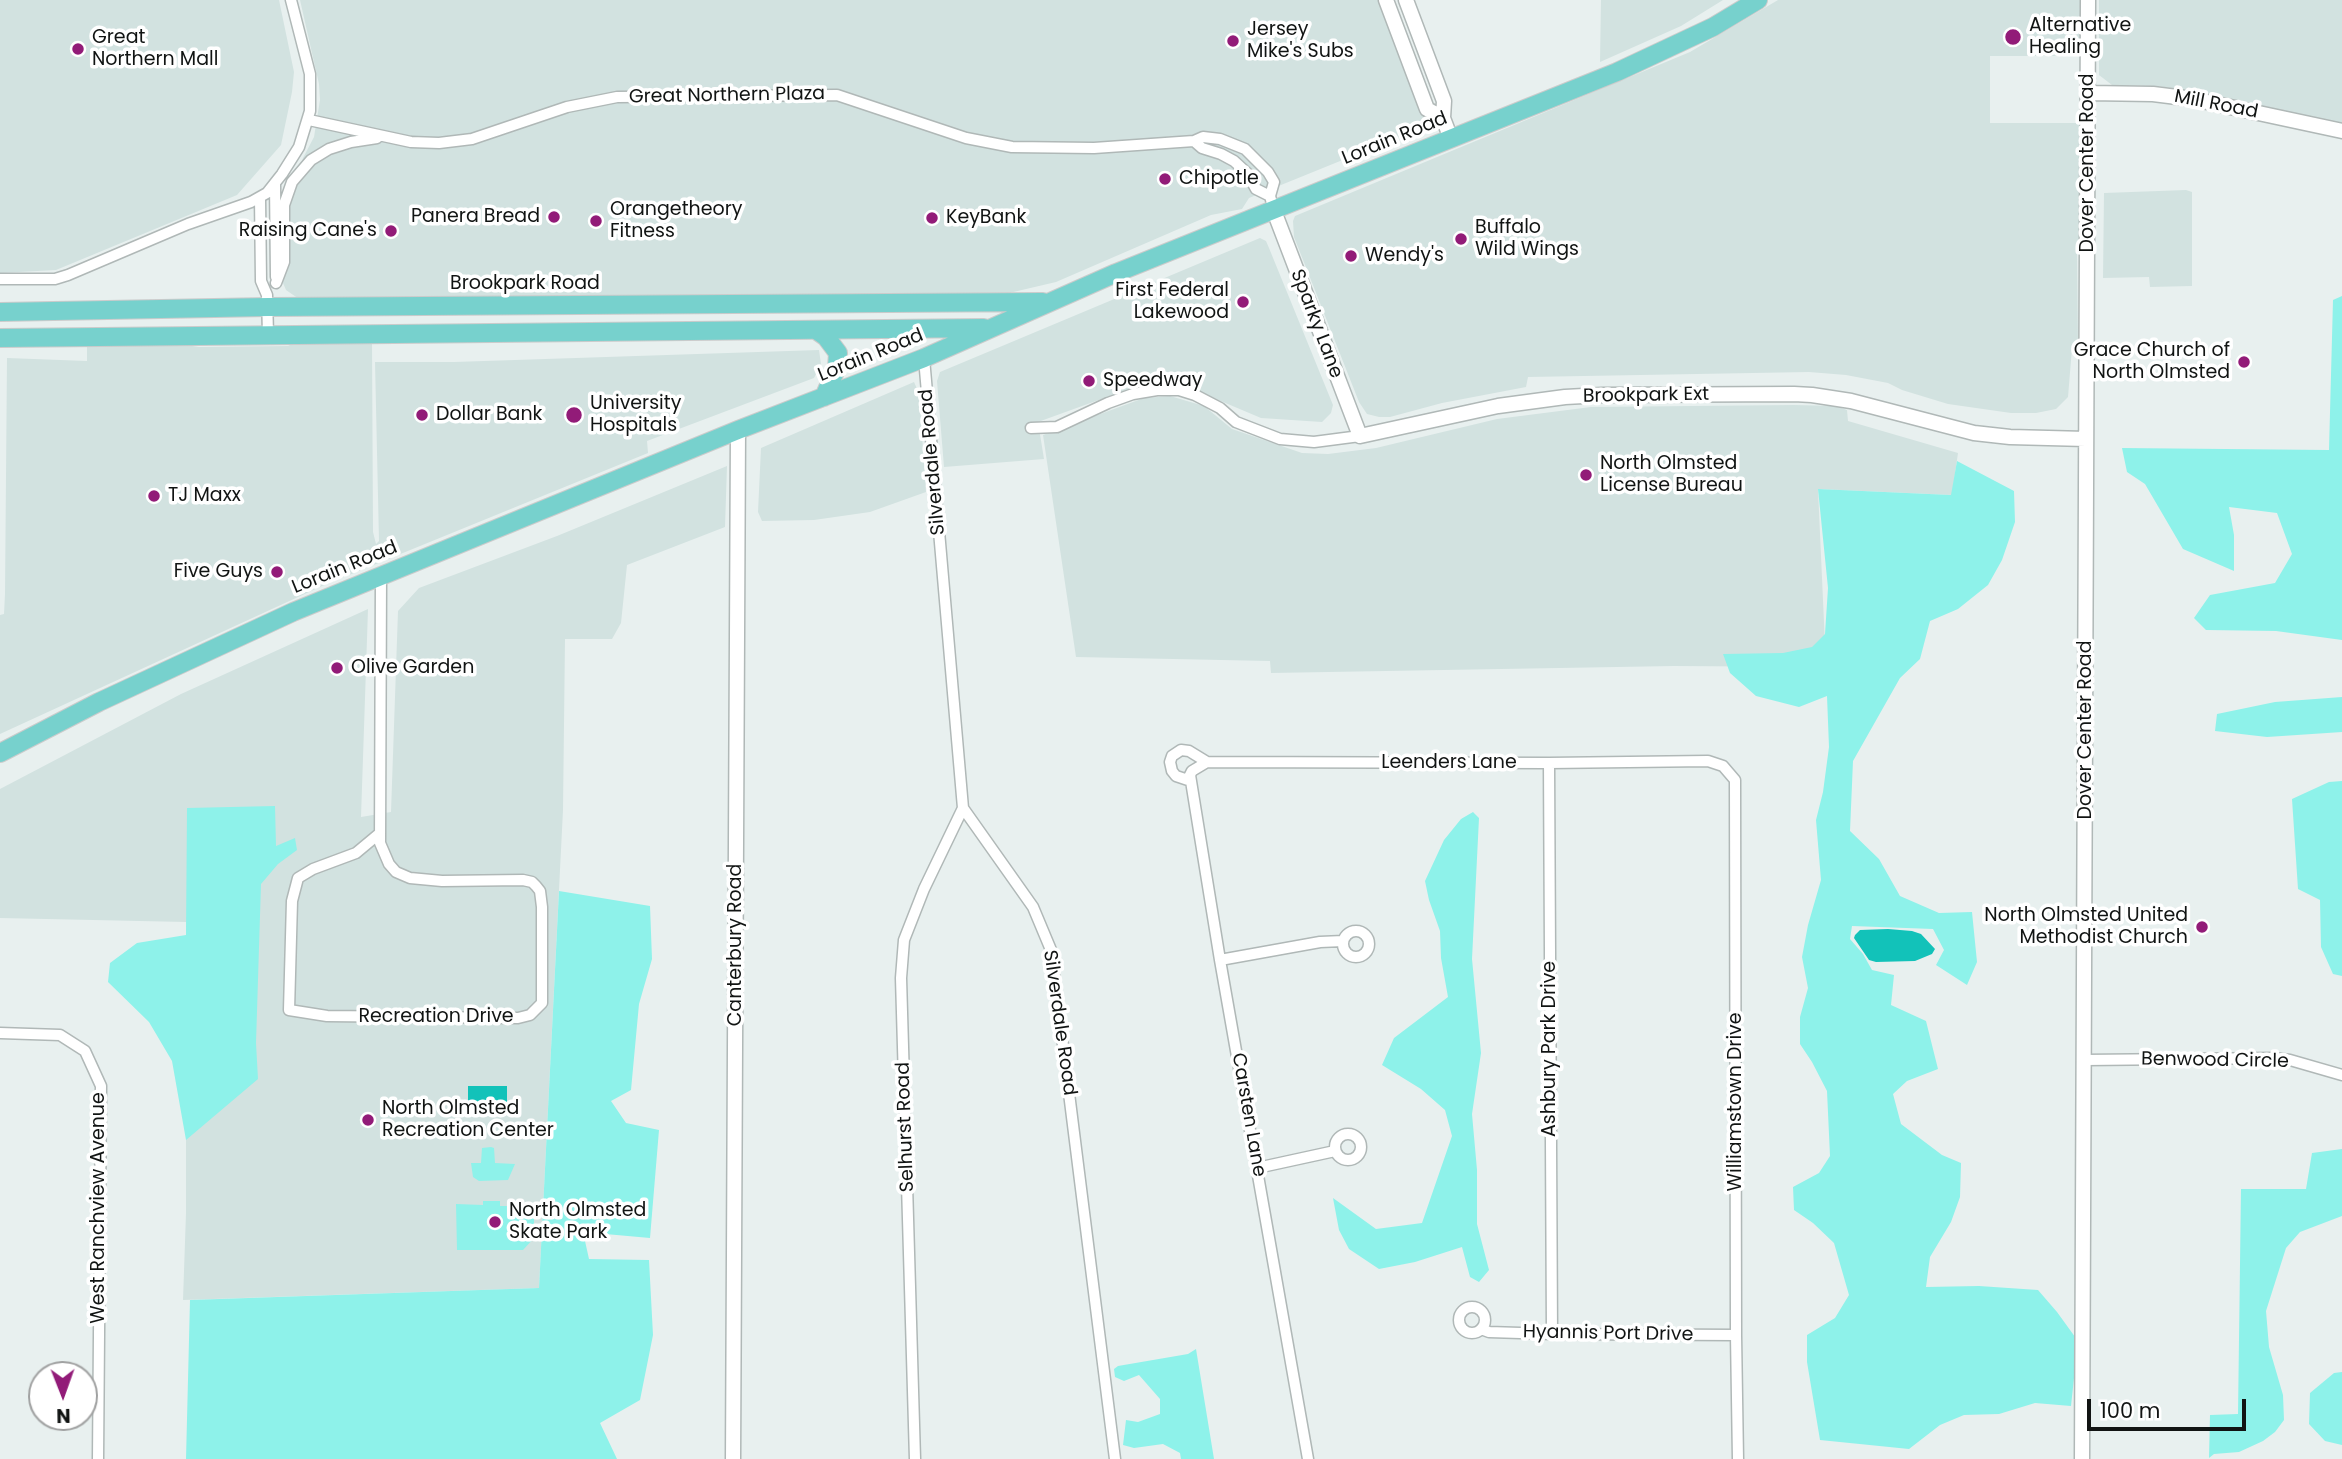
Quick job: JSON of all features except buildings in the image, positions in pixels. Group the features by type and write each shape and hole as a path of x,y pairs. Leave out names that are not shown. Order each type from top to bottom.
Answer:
{"main road":[{"name":"Lorain Road","path":"0,753 99,702 293,612 738,430 924,358 1272,203 1451,139 1618,72 1713,27 1758,0"},
{"name":"Brookpark Road","path":"0,312 267,301 1050,302"},
{"path":"0,338 990,328"},
{"path":"816,330 827,337 838,353 837,366 824,397"}],"street":[{"path":"0,279 55,279 68,275 177,228 260,198 275,184 301,142 309,120 312,98 310,75 291,0"},
{"path":"1386,0 1427,109 1443,118"},
{"path":"1406,0 1444,101 1443,118 1451,139"},
{"name":"Dover Center Road","path":"2082,1459 2088,0"},
{"name":"Mill Road","path":"2089,93 2152,94 2193,99 2342,131"},
{"name":"Great Northern Plaza","path":"309,120 426,143 465,140 578,104 625,96 826,94 837,95 966,138 1012,147 1084,149 1194,141 1202,137 1220,139 1250,153 1264,167 1274,182 1272,203"},
{"name":"Great Northern Plaza","path":"276,283 284,262 285,199 292,182 308,163 321,153 339,145 386,137"},
{"path":"1194,141 1202,148 1234,161 1247,173 1256,189 1272,203"},
{"path":"267,301 276,283 275,184"},
{"path":"260,198 261,281 267,301 268,335"},
{"name":"Sparky Lane","path":"1272,203 1318,331 1360,436"},
{"name":"Silverdale Road","path":"924,358 963,808 1033,907 1051,950 1115,1459"},
{"name":"Brookpark Ext","path":"1031,428 1057,427 1108,403 1145,391 1179,390 1216,405 1236,422 1280,439 1314,442 1360,436 1498,406 1565,397 1794,394 1850,401 1974,433 2010,438 2086,439"},
{"name":"Canterbury Road","path":"733,1459 738,430"},
{"name":"Recreation Drive","path":"380,833 356,853 298,877 292,901 289,1010 341,1016 518,1018 530,1015 542,1003 542,907 540,891 536,886 523,880 442,881 410,877 396,872 389,864 380,843 381,576"},
{"path":"1181,750 1189,751 1206,762 1192,776 1176,776 1170,762 1172,756 1181,750"},
{"name":"Leenders Lane","path":"1206,762 1708,761"},
{"name":"Williamstown Drive","path":"1708,761 1723,766 1735,780 1738,1459"},
{"name":"Ashbury Park Drive","path":"1549,763 1552,1334"},
{"name":"Carsten Lane","path":"1192,776 1220,960 1308,1459"},
{"name":"Selhurst Road","path":"915,1459 901,978 904,940 924,890 963,808"},
{"path":"1220,960 1320,942 1343,941"},
{"name":"West Ranchview Avenue","path":"0,1033 60,1035 85,1051 101,1086 98,1459"},
{"name":"Benwood Circle","path":"2085,1060 2274,1058 2342,1075"},
{"path":"1257,1168 1335,1151"},
{"name":"Hyannis Port Drive","path":"1481,1329 1489,1332 1552,1334 1736,1335"}],"shaded area":[{"path":"0,0 279,0 294,72 281,145 237,195 56,270 0,273"},
{"path":"300,0 1379,0 1424,113 1424,124 1419,129 1249,198 1242,209 1211,215 1056,282 992,297 853,294 712,300 299,299 286,290 283,283 286,210 303,158 314,137 320,100 319,84"},
{"path":"1601,0 1723,0 1681,26 1600,62"},
{"path":"1778,0 2081,0 2080,56 1990,56 1990,123 2080,123 2081,251 2077,252 2078,345 2072,348 2068,397 2056,409 2036,413 2011,413 1948,404 1888,383 1846,375 1809,372 1528,377 1526,387 1442,403 1390,417 1367,414 1359,402 1294,237 1295,216 1690,52"},
{"path":"2099,0 2342,0 2342,123 2193,91 2157,86 2112,85 2099,75"},
{"path":"2192,192 2192,286 2150,287 2149,277 2103,278 2104,193"},
{"path":"1260,238 1266,241 1333,405 1331,413 1322,422 1261,418 1178,383 1129,389 1038,422 1044,459 944,467 937,381 940,372"},
{"path":"2342,296 2342,640 2276,631 2206,630 2194,618 2210,595 2275,583 2292,554 2277,513 2229,507 2234,535 2234,571 2183,549 2145,484 2127,472 2122,448 2329,450 2333,300"},
{"path":"372,341 373,532 376,544 379,541 375,362 454,362 819,350 821,364 814,378 647,441 648,453 322,586 0,734 0,615 4,614 5,594 7,358 87,361 87,344 175,343 199,347"},
{"path":"914,382 919,393 926,492 870,512 814,520 762,521 758,512 761,448"},
{"path":"1170,396 1204,406 1232,429 1302,453 1328,454 1376,448 1497,419 1591,407 1794,405 1836,406 1847,410 1848,421 1958,453 1952,495 1818,489 1826,667 1674,666 1271,673 1270,661 1076,657 1043,435 1144,398"},
{"path":"1957,461 2014,491 2015,522 2002,560 1988,585 1958,609 1930,621 1920,659 1900,678 1853,761 1850,831 1879,859 1900,896 1939,913 1972,912 1977,962 1967,985 1936,965 1944,950 1933,929 1852,926 1850,939 1872,970 1894,975 1891,1005 1926,1021 1938,1069 1907,1081 1893,1094 1901,1124 1942,1155 1961,1163 1960,1197 1951,1222 1930,1257 1926,1287 1979,1286 2038,1290 2078,1341 2071,1406 2035,1403 1999,1414 1964,1415 1940,1425 1909,1449 1820,1440 1807,1362 1807,1335 1835,1318 1849,1295 1834,1243 1794,1210 1793,1187 1819,1173 1830,1156 1827,1091 1800,1044 1800,1017 1808,988 1802,957 1821,880 1816,820 1829,747 1827,696 1799,707 1756,696 1730,673 1723,654 1783,653 1812,647 1825,634 1828,588 1818,489 1951,495"},
{"path":"727,466 725,527 627,565 621,623 612,639 565,639 563,810 539,1288 183,1300 186,1213 186,922 0,918 0,789 181,694 368,609 361,817 391,812 398,611 419,588 557,536"},
{"path":"2342,697 2342,732 2267,737 2215,731 2217,714 2275,702"},
{"path":"2342,781 2342,976 2333,974 2321,947 2320,900 2298,889 2292,799 2329,782"},
{"path":"275,806 276,846 295,838 297,850 278,864 261,884 256,1043 258,1079 186,1140 172,1061 149,1022 108,982 110,963 137,943 186,935 187,808"},
{"path":"1473,812 1479,818 1472,959 1481,1053 1472,1114 1477,1170 1477,1224 1489,1270 1479,1282 1470,1277 1462,1247 1415,1262 1379,1269 1349,1249 1339,1230 1333,1198 1376,1229 1422,1223 1452,1136 1445,1110 1421,1089 1382,1065 1394,1038 1448,997 1441,958 1440,931 1425,881 1444,840 1461,819"},
{"path":"559,891 650,906 652,959 639,1004 631,1090 611,1101 626,1123 659,1130 650,1238 583,1232 589,1259 649,1260 653,1335 640,1400 600,1423 617,1459 186,1459 190,1300 539,1288"},
{"path":"1888,929 1921,934 1935,949 1932,954 1915,961 1869,960 1854,938 1855,935 1860,930"},
{"path":"468,1086 507,1086 507,1110 468,1110"},
{"path":"482,1148 494,1148 495,1163 515,1164 508,1180 479,1181 473,1177 471,1163 481,1163"},
{"path":"2342,1149 2342,1216 2300,1232 2286,1248 2266,1311 2269,1347 2283,1395 2284,1420 2275,1432 2263,1441 2239,1452 2214,1454 2209,1458 2210,1415 2238,1414 2241,1189 2306,1189 2312,1153"},
{"name":"North Olmsted Skate Park","path":"483,1201 500,1201 500,1206 534,1206 534,1238 523,1250 457,1250 456,1204 483,1205"},
{"path":"1196,1349 1214,1459 1181,1459 1180,1453 1163,1444 1134,1448 1123,1445 1126,1420 1138,1422 1160,1414 1160,1399 1139,1375 1124,1381 1115,1377 1114,1369 1118,1366 1188,1354"},
{"path":"2342,1372 2342,1445 2325,1441 2309,1424 2310,1393 2334,1373"}],"place":[{"name":"Alternative Healing","path":"2013,37"},
{"name":"Jersey Mike's Subs","path":"1233,41"},
{"name":"Great Northern Mall","path":"78,49"},
{"name":"Chipotle","path":"1165,179"},
{"name":"Panera Bread","path":"554,217"},
{"name":"KeyBank","path":"932,218"},
{"name":"Orangetheory Fitness","path":"596,221"},
{"name":"Raising Cane's","path":"391,231"},
{"name":"Buffalo Wild Wings","path":"1461,239"},
{"name":"Wendy's","path":"1351,256"},
{"name":"First Federal Lakewood","path":"1243,302"},
{"name":"Grace Church of North Olmsted","path":"2244,362"},
{"name":"Speedway","path":"1089,381"},
{"name":"Dollar Bank","path":"422,415"},
{"name":"University Hospitals","path":"574,415"},
{"name":"North Olmsted License Bureau","path":"1586,475"},
{"name":"TJ Maxx","path":"154,496"},
{"name":"Five Guys","path":"277,572"},
{"name":"Olive Garden","path":"337,668"},
{"name":"North Olmsted United Methodist Church","path":"2202,927"},
{"name":"North Olmsted Recreation Center","path":"368,1120"},
{"name":"North Olmsted Skate Park","path":"495,1222"}]}
